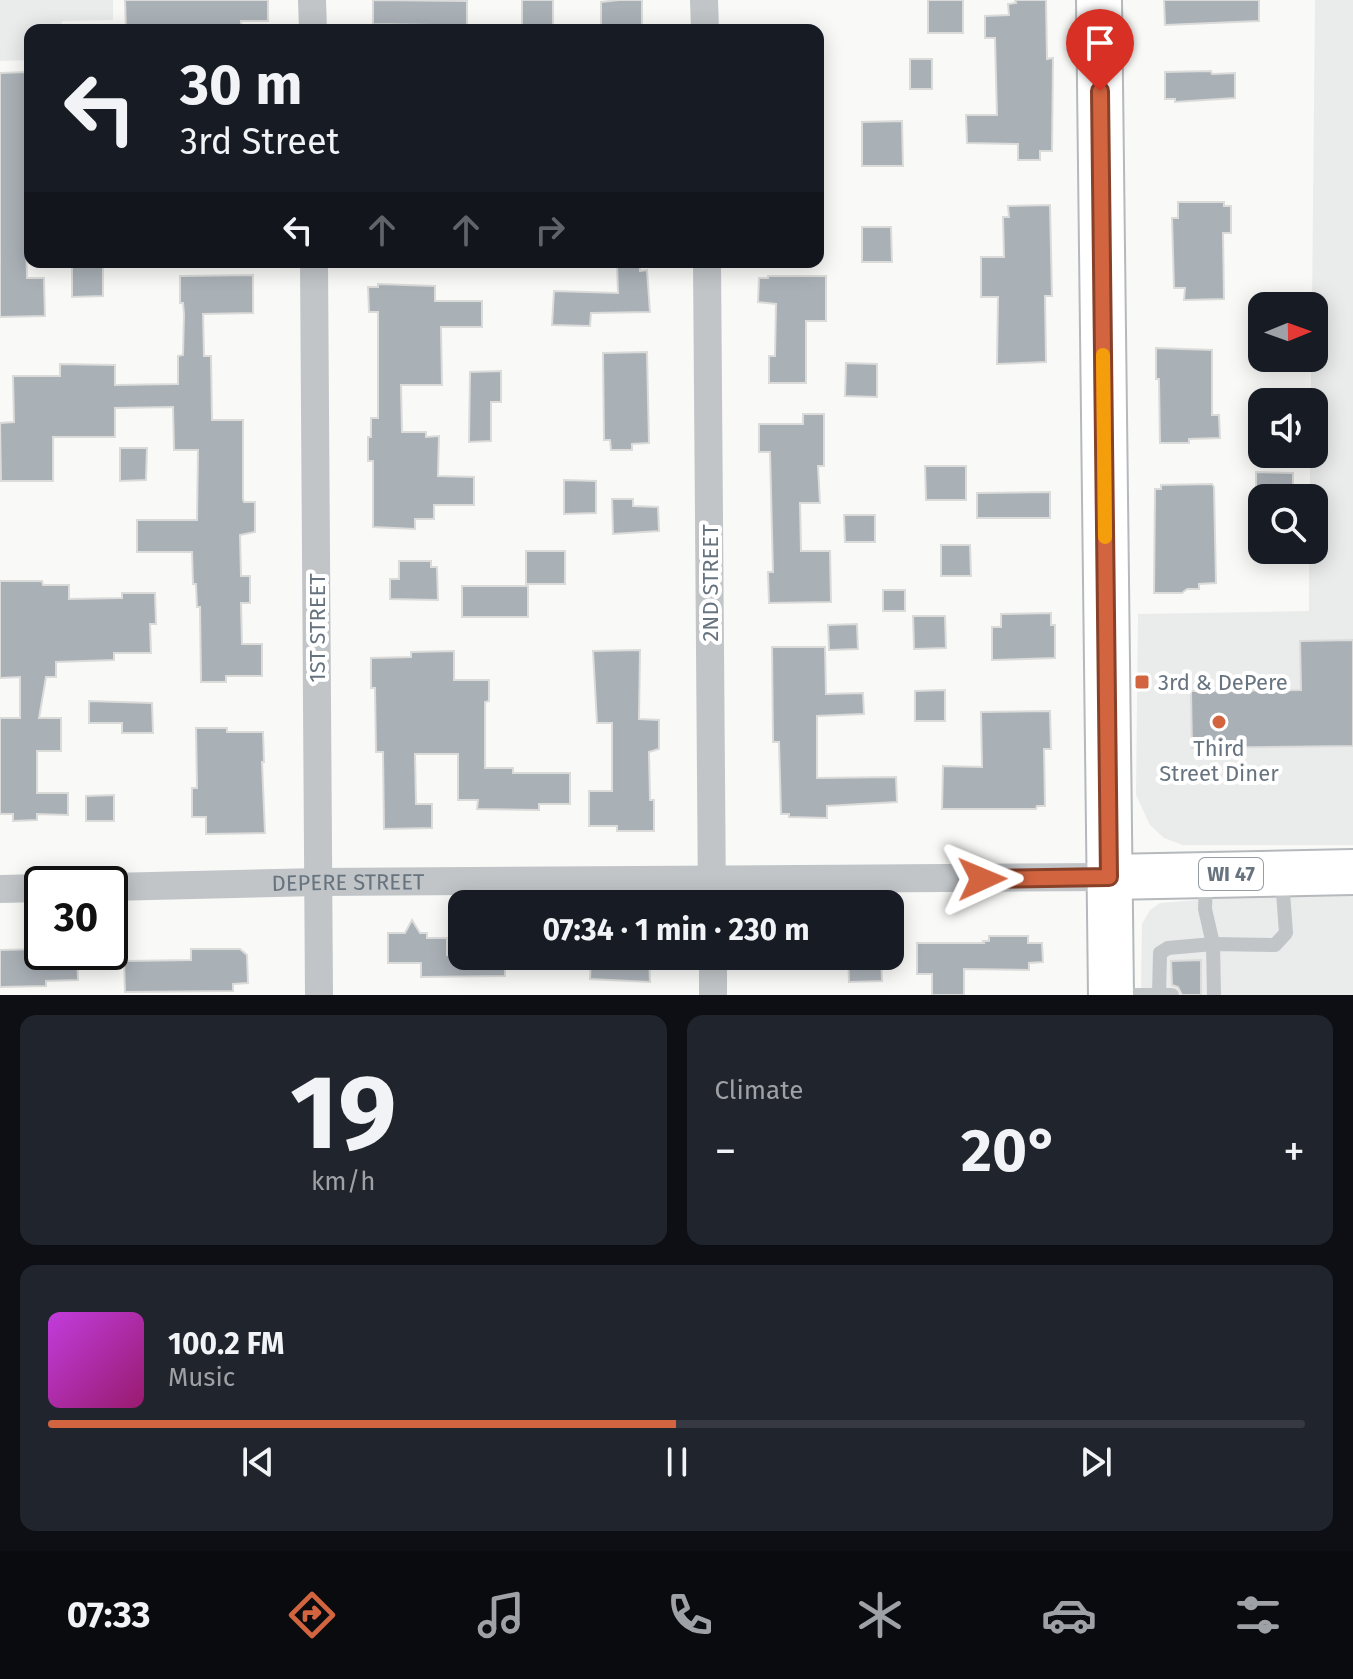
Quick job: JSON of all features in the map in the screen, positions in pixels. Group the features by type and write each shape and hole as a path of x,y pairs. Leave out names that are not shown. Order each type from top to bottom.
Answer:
{"main road":[{"path":"1099,0 1111,995"},
{"name":"DEPERE STREET","path":"1109,877 1353,872"}],"street":[{"path":"312,0 313,24"},
{"path":"704,0 705,24"},
{"name":"1ST STREET","path":"314,268 319,995"},
{"name":"2ND STREET","path":"707,268 712,890"},
{"name":"DEPERE STREET","path":"786,890 1109,877"},
{"name":"DEPERE STREET","path":"128,887 318,882 605,890"},
{"path":"0,889 24,888"},
{"path":"713,970 713,995"}],"lane":[{"path":"1159,995 1160,953 1168,948 1213,944 1275,945 1286,933 1282,873"},
{"path":"1201,994 1214,994 1213,944 1205,909 1206,875"},
{"path":"1135,995 1172,995"}],"shaded area":[{"path":"0,0 113,0 113,20 24,24 24,60 0,61"},
{"path":"1315,0 1353,0 1353,845 1183,845 1164,838 1150,825 1136,795 1138,614 1309,611 1309,564 1328,564 1328,484 1310,484 1310,468 1328,468 1328,388 1311,388 1311,372 1328,372 1328,292 1312,292"},
{"path":"1353,890 1353,995 1141,995 1142,924 1150,910 1160,903"}],"building":[{"path":"125,0 268,0 268,21 241,21 241,24 126,24"},
{"path":"373,0 467,1 467,24 373,24"},
{"path":"522,0 553,0 553,24 522,24"},
{"path":"642,0 642,24 601,24 601,2"},
{"path":"928,0 963,0 963,33 928,33"},
{"path":"1015,0 1046,0 1047,59 1053,58 1052,151 1040,151 1040,160 1018,160 1018,144 967,143 966,115 997,115 995,38 985,38 985,16 1009,15 1008,4 1016,3"},
{"path":"1164,0 1259,0 1259,21 1165,25"},
{"path":"910,59 932,59 932,89 910,89"},
{"path":"1211,71 1212,74 1235,73 1235,98 1175,102 1175,99 1165,99 1165,72"},
{"path":"24,72 24,268 27,268 27,278 44,278 45,316 0,317 0,73"},
{"path":"902,121 903,166 862,166 862,122"},
{"path":"1178,202 1224,202 1224,206 1231,206 1231,233 1223,233 1224,299 1184,300 1185,288 1174,288 1172,218 1178,218"},
{"path":"1050,205 1052,296 1045,296 1046,362 997,364 998,297 981,297 981,257 1004,257 1003,217 1009,217 1008,206"},
{"path":"862,227 891,227 892,262 862,262"},
{"path":"72,268 103,268 103,296 72,297"},
{"path":"617,268 647,270 650,312 591,313 590,326 552,325 554,291 618,293"},
{"path":"253,275 253,313 203,314 204,356 211,356 212,420 243,420 243,499 244,502 255,502 255,532 240,535 241,576 250,576 250,603 241,603 242,644 262,644 262,676 226,676 226,682 201,682 200,607 197,607 196,584 193,584 192,552 137,552 137,520 197,520 198,450 174,450 173,407 115,408 115,437 53,437 53,481 1,481 0,423 14,422 13,376 60,376 60,364 115,365 115,385 178,384 178,356 183,355 184,314 183,303 180,303 180,276"},
{"path":"826,276 826,321 806,321 806,383 769,383 769,356 775,356 776,304 758,302 759,278"},
{"path":"378,284 435,286 435,301 482,301 482,327 441,327 442,385 401,385 402,432 426,432 426,437 439,436 438,476 474,477 474,505 434,505 434,519 415,519 415,529 373,527 373,461 368,461 368,437 371,437 371,418 378,418 378,312 369,312 368,287 378,287"},
{"path":"1156,348 1212,350 1212,415 1219,415 1220,438 1189,439 1189,443 1160,443"},
{"path":"647,352 649,443 632,444 632,450 611,450 610,440 604,440 603,353"},
{"path":"846,363 877,364 877,397 845,396"},
{"path":"501,371 501,402 491,402 491,441 469,442 470,372"},
{"path":"803,414 824,414 824,466 818,466 820,503 800,503 801,551 830,551 831,602 769,603 768,572 773,572 770,452 759,452 759,424 803,424"},
{"path":"120,448 147,448 146,480 120,481"},
{"path":"925,466 966,466 966,500 926,500"},
{"path":"1256,472 1293,473 1293,484 1256,484"},
{"path":"564,480 596,481 596,513 564,514"},
{"path":"1212,484 1216,583 1199,584 1199,589 1187,589 1182,593 1154,593 1155,489 1161,489 1161,485"},
{"path":"1050,492 1050,518 977,518 977,493"},
{"path":"612,499 633,499 633,506 658,507 659,531 613,534"},
{"path":"844,515 875,515 875,542 845,542"},
{"path":"941,545 970,545 971,576 941,576"},
{"path":"526,551 565,551 565,584 526,584"},
{"path":"399,561 431,561 431,567 437,567 438,600 390,599 390,579 399,579"},
{"path":"0,581 42,581 43,585 69,585 69,599 122,598 122,593 155,593 156,624 150,624 151,653 114,653 114,660 56,662 56,677 46,677 39,718 61,718 61,751 37,751 37,793 68,793 68,815 37,814 37,820 13,821 13,814 0,814 0,718 20,718 20,677 0,678"},
{"path":"462,586 528,586 528,617 462,617"},
{"path":"883,590 905,590 905,611 883,611"},
{"path":"1051,613 1051,625 1055,625 1055,658 992,660 992,627 1001,627 1001,614"},
{"path":"913,616 945,616 946,648 914,649"},
{"path":"857,624 858,649 829,650 828,625"},
{"path":"1353,640 1353,746 1192,748 1191,691 1301,690 1300,641"},
{"path":"772,647 825,647 826,694 863,693 864,714 817,716 817,778 896,777 897,802 827,806 827,818 781,814 779,742 773,742"},
{"path":"640,650 639,719 659,720 659,749 649,752 654,831 617,831 617,826 589,826 589,791 612,791 612,723 597,723 593,651"},
{"path":"454,651 454,680 489,680 489,701 485,702 485,768 513,768 513,773 570,773 570,804 539,804 539,810 477,809 478,800 458,800 458,754 415,754 416,804 432,804 432,828 384,829 383,752 376,752 375,688 371,688 371,658 411,657 411,652"},
{"path":"945,690 945,721 915,721 915,691"},
{"path":"89,701 152,703 153,733 122,733 122,723 89,723"},
{"path":"1050,711 1051,749 1044,749 1045,806 1037,806 1036,809 942,809 943,766 982,767 981,712"},
{"path":"196,728 263,732 265,833 206,834 206,817 192,817 192,788 197,788"},
{"path":"114,795 114,821 86,821 86,796"},
{"path":"412,920 420,933 427,933 427,938 447,938 448,970 505,970 505,976 421,977 421,963 388,963 388,933 405,933"},
{"path":"989,936 1028,936 1028,943 1042,943 1043,962 1029,963 1029,970 964,969 964,995 932,995 932,974 917,974 917,943 984,943 989,941"},
{"path":"24,949 24,970 78,970 78,980 46,981 46,986 0,987 0,950"},
{"path":"191,949 240,949 247,955 248,983 233,984 233,991 125,992 124,970 128,970 128,961 191,960"},
{"path":"1201,960 1201,995 1182,995 1178,987 1172,985 1171,961"},
{"path":"590,970 650,970 650,982 590,979"},
{"path":"849,970 882,970 882,981 849,982"}],"slow traffic":[{"path":"1103,355 1105,537"}],"place":[{"name":"3rd & DePere","path":"1142,682"},
{"name":"Third Street Diner","path":"1219,722"}],"route":[{"path":"982,879 1109,877 1100,91"}]}
